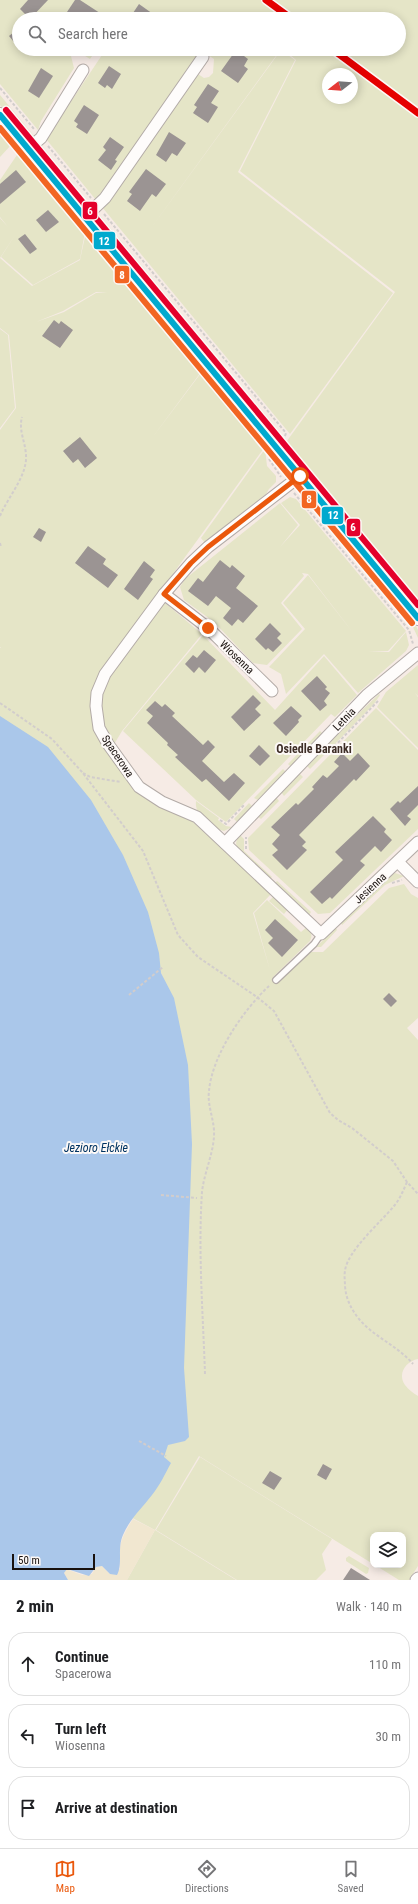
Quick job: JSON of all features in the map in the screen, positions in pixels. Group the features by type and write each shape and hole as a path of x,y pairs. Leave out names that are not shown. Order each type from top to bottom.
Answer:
{"street":[{"path":"85,217 98,206 203,57"},
{"path":"28,149 41,138 83,70"},
{"path":"0,115 418,618"},
{"name":"Spacerowa","path":"300,476 208,547 191,563 164,594 105,674 97,693 96,706 99,728 108,744 139,787 162,802 197,817 321,934"},
{"name":"Wiosenna","path":"164,594 208,628 272,691"},
{"name":"Letnia","path":"225,843 367,695 416,650"},
{"name":"Jesienna","path":"321,934 418,842"},
{"path":"398,862 418,882"}],"lane":[{"path":"276,980 314,944 321,934"}],"path":[{"path":"0,88 286,433 286,437 270,452 270,462 410,630 416,650"},
{"path":"0,516 5,503 24,473 26,458 20,431 22,416"},
{"path":"0,543 1,547"},
{"path":"330,751 375,706 381,696"},
{"path":"0,703 52,739 82,772 143,851 178,935 198,957 257,997 274,1011 330,1113 338,1120 352,1128 393,1161 407,1182 418,1194"},
{"path":"82,772 90,777 125,782 139,787"},
{"path":"246,836 246,850"},
{"path":"129,996 164,967"},
{"path":"205,1374 200,1251 202,1190 214,1136 208,1091 217,1061 242,1015 257,997 276,980"},
{"path":"407,1182 402,1194 394,1206 356,1248 344,1270 345,1291 350,1308 360,1320 379,1337 407,1356 413,1364"},
{"path":"162,1195 196,1198"},
{"path":"139,1441 166,1456"}],"green space":[{"path":"0,0 418,0 418,607 284,445 395,292 240,171 296,60 291,56 406,56 406,12 12,12 12,56 71,56 74,68 41,121 38,130 0,84"},
{"path":"85,56 92,56 90,59"},
{"path":"101,56 198,56 96,200 46,139"},
{"path":"210,56 276,56 146,235 277,56 289,56 295,60 238,172 393,293 290,434 102,207 108,202 198,74 204,78 209,77 213,73 214,59"},
{"path":"0,95 34,136 27,136 24,134 0,105"},
{"path":"0,129 12,144 0,157"},
{"path":"42,146 80,192 78,194 74,194 40,153"},
{"path":"19,152 85,232 80,259 33,285 1,257 15,235 0,258 0,218 8,227 0,217 0,180"},
{"path":"97,212 278,430 276,437 96,220"},
{"path":"86,232 201,372 152,438 201,373 264,448 104,669 92,704 129,778 180,816 192,821 271,894 253,913 270,970 254,913 267,900 301,932 307,927 310,930 310,941 273,977 278,982 310,952 323,952 389,888 404,884 411,894 418,898 418,1018 407,1028 418,1040 418,1359 410,1362 402,1372 405,1385 418,1396 418,1566 409,1580 399,1580 380,1568 406,1568 406,1532 370,1532 370,1562 199,1456 155,1530 125,1514 164,980 161,973 0,759 0,430 16,408 9,335 0,328 0,258 32,286 80,260","holes":["96,292 107,292 96,293 64,312 36,322 63,311"]},
{"path":"0,329 8,335 15,408 0,428"},
{"path":"265,449 267,466 276,476 276,482 266,494 205,543 201,538"},
{"path":"301,492 307,495 415,624 418,630 418,638 413,627"},
{"path":"290,497 296,499 406,631 388,651 368,652 389,652 406,632 409,645 406,651 358,693 324,654 286,694 281,674 269,667 305,629 283,603 308,575 354,634 308,574 302,573 304,576 281,603 302,629 267,665 253,663 214,622 184,600 180,587 185,579 280,503 298,525 280,547 300,525 281,503"},
{"path":"165,603 202,634 122,731 113,746 101,720 102,690 110,673"},
{"path":"203,635 275,710 324,656 357,695 335,717 331,714 226,822 196,800 123,731"},
{"path":"418,665 418,696 415,693 418,697 418,748 377,707 386,692"},
{"path":"379,694 380,695 374,704 332,747 328,743"},
{"path":"376,708 418,750 418,829 330,913 318,914 249,850 248,838"},
{"path":"320,731 323,734 291,767 288,764"},
{"path":"323,749 326,753 310,769 307,766"},
{"path":"283,769 286,772 258,800 254,798"},
{"path":"299,773 303,777 284,796 281,792"},
{"path":"276,797 279,801 261,819 257,816"},
{"path":"196,801 219,818 218,820 226,826 232,827 224,831 209,824 204,820 198,811"},
{"path":"249,803 252,806 237,822 234,819"},
{"path":"239,834 244,839 244,851 272,877 270,879 237,848 236,843"},
{"path":"395,873 404,876 385,885 342,925 341,923"},
{"path":"277,881 311,912 309,915 275,883"},
{"path":"274,896 288,909 284,914 269,901"},
{"path":"336,928 337,930 321,947 316,947"},
{"path":"200,1457 332,1539 322,1554 326,1570 316,1580 237,1580 156,1530"},
{"path":"155,1530 236,1580 127,1580"},
{"path":"349,1556 369,1568 368,1573 366,1574 346,1561 346,1558"}],"sand":[{"path":"133,1519 155,1530 127,1580 68,1580 64,1573 66,1569 82,1575 92,1574 96,1567 102,1566 110,1574 120,1569 119,1554 121,1542"}],"water":[{"name":"Jezioro Ełckie","path":"0,716 48,747 91,800 123,855 148,912 159,953 161,973 174,998 188,1065 192,1144 184,1368 189,1437 185,1441 168,1445 164,1457 171,1463 155,1491 132,1519 121,1540 120,1566 117,1575 110,1574 102,1566 96,1567 89,1576 67,1569 64,1573 68,1580 0,1580"}],"building":[{"path":"28,0 48,0 37,12 23,12 20,9"},
{"path":"75,0 80,0 98,12 67,12"},
{"path":"139,4 150,12 134,12"},
{"path":"232,56 244,56 248,59 244,66 248,69 238,83 221,71"},
{"path":"109,66 121,74 112,89 107,85 105,88 98,83"},
{"path":"41,68 53,76 39,98 28,91"},
{"path":"208,84 219,91 211,103 218,107 208,123 193,113 197,107 194,105"},
{"path":"84,105 99,115 87,134 76,127 78,124 74,121"},
{"path":"169,132 186,143 177,156 172,153 166,162 156,155"},
{"path":"110,137 124,147 115,160 117,161 111,170 98,160 106,150 103,147"},
{"path":"146,169 166,184 156,197 152,194 140,211 127,201 132,194 129,192"},
{"path":"16,170 26,182 0,204 0,184"},
{"path":"48,210 59,222 46,232 36,220"},
{"path":"25,234 37,249 30,254 18,239"},
{"path":"54,320 59,324 61,321 73,330 60,348 42,336"},
{"path":"80,437 97,458 85,468 78,459 73,463 63,451"},
{"path":"39,528 46,532 41,542 33,537"},
{"path":"88,546 106,559 103,564 118,575 108,588 75,563"},
{"path":"220,560 230,568 232,565 245,576 236,588 258,606 243,623 238,619 232,626 223,618 231,608 216,596 208,606 188,591 198,578 203,582"},
{"path":"144,561 155,570 150,577 153,579 138,600 124,589"},
{"path":"270,623 281,634 277,638 282,643 273,652 268,648 266,650 255,639"},
{"path":"204,650 216,660 205,673 199,667 194,673 185,664 193,655 197,658"},
{"path":"317,676 327,687 325,689 330,693 324,701 327,705 320,711 301,691"},
{"path":"253,695 261,703 255,709 261,715 244,731 231,717"},
{"path":"155,701 162,707 165,704 175,713 172,716 203,745 208,740 215,747 202,761 224,782 234,773 245,783 229,801 206,779 202,782 175,757 178,755 147,723 153,716 146,710"},
{"path":"291,706 302,716 298,720 299,722 286,736 273,723"},
{"path":"259,745 270,756 260,766 249,756"},
{"path":"342,753 350,761 358,753 370,766 356,781 354,779 299,835 306,842 302,846 307,850 287,870 272,855 278,850 272,844 280,835 271,827 296,803 298,805 314,789 312,787 323,775 327,778 339,766 334,762"},
{"path":"418,786 418,805 407,816 411,819 405,826 390,809 398,801 400,803"},
{"path":"373,816 386,829 384,832 392,840 381,852 375,846 360,861 365,865 332,899 330,897 322,904 310,892 343,860 335,852"},
{"path":"275,919 298,940 282,957 268,943 273,938 265,930"},
{"path":"389,993 397,1001 391,1007 383,999"},
{"path":"323,1464 332,1469 326,1480 317,1475"},
{"path":"270,1471 282,1478 274,1490 262,1483"},
{"path":"351,1568 370,1580 343,1580"}],"transit line":[{"path":"266,0 282,12"},
{"path":"341,56 418,113"},
{"name":"6","path":"6,110 418,605"},
{"name":"12","path":"0,115 418,618"},
{"name":"8","path":"0,128 412,623"}],"district":[{"name":"Osiedle Baranki","path":"314,749"}],"route":[{"path":"208,628 164,594 191,563 208,547 300,476"}]}
